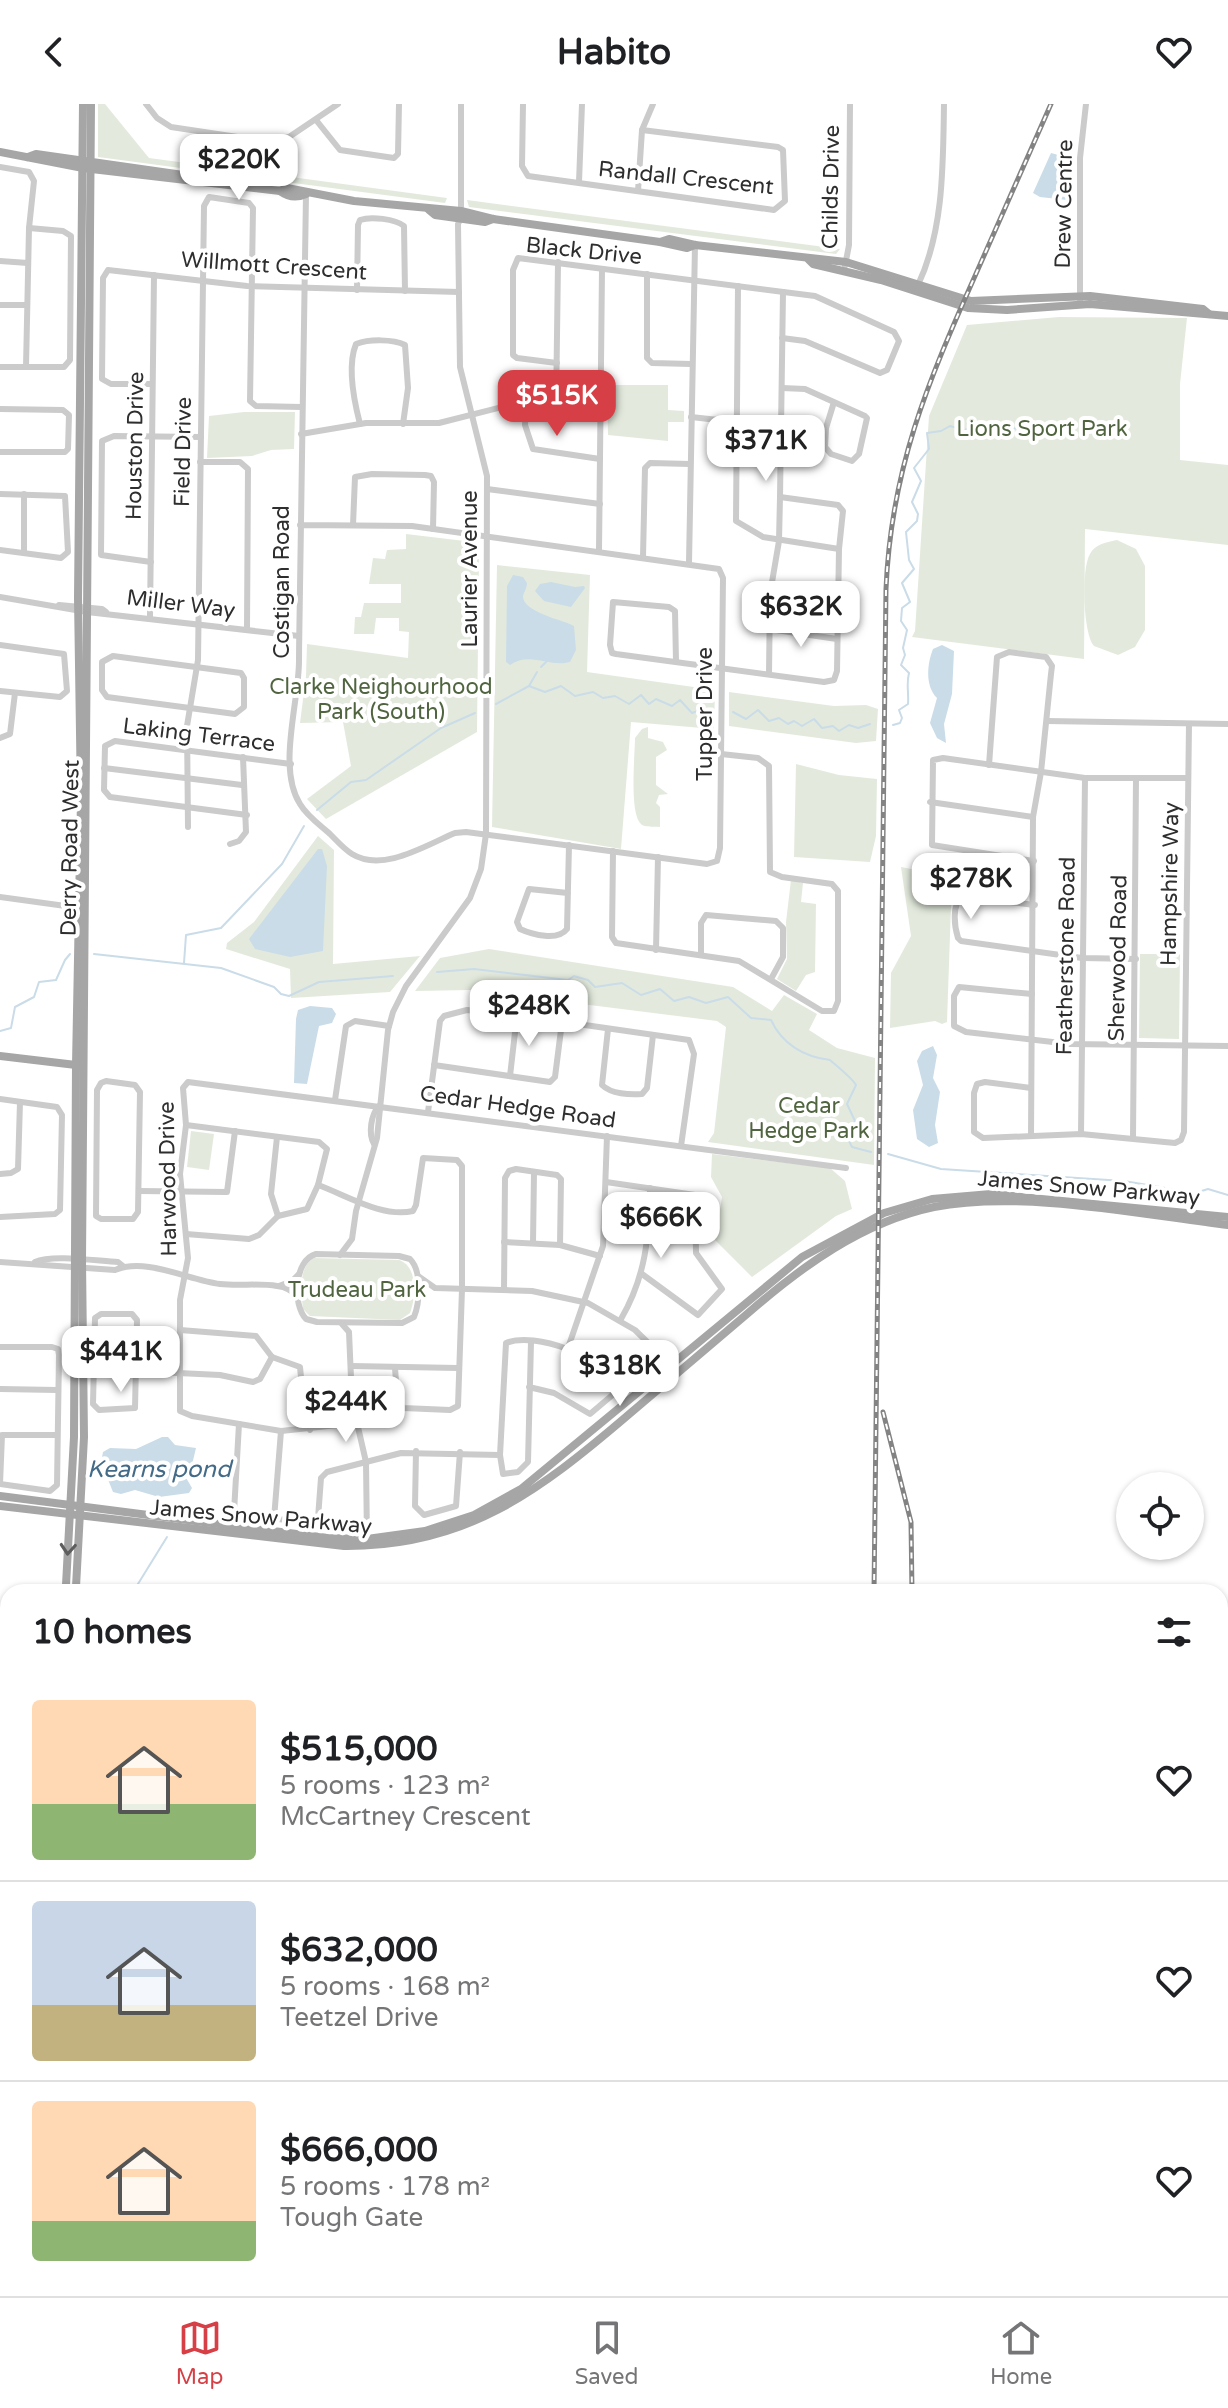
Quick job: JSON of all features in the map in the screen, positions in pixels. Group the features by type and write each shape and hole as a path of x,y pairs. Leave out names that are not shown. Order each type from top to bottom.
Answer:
{"main road":[{"name":"Derry Road West","path":"83,104 87,165"},
{"name":"Derry Road West","path":"76,1584 87,165 91,104"},
{"path":"0,152 37,161 280,191 300,197 306,194 429,210 687,248 695,245 809,260 816,257 916,288 951,305 982,310 1080,300 1228,316"},
{"name":"Derry Road West","path":"78,1264 76,1065 81,961"},
{"path":"0,1056 76,1065"},
{"name":"James Snow Parkway","path":"675,1369 802,1257 868,1219 919,1202 991,1194 1228,1217"},
{"name":"James Snow Parkway","path":"0,1496 253,1538 367,1542 441,1527 497,1503 541,1475 800,1269 859,1234 932,1207 985,1200 1228,1225"},
{"name":"James Snow Parkway","path":"0,1506 76,1511"}],"street":[{"path":"146,104 157,118 171,127 265,141 289,137 338,104"},
{"path":"316,120 340,150 394,158 398,154 399,104"},
{"name":"Laurier Avenue","path":"352,1239 382,1113 379,1106 389,1026 406,986 470,898 481,869 486,834 487,476 460,367 458,224 461,215 461,104"},
{"name":"Randall Crescent","path":"523,104 524,174 774,210 785,201 785,158 783,150 778,147 642,130"},
{"path":"579,182 582,104"},
{"path":"638,191 642,130 653,104"},
{"name":"Childs Drive","path":"845,266 850,104"},
{"path":"916,288 928,260 942,192 944,104"},
{"name":"Drew Centre","path":"1080,300 1080,158 1086,104"},
{"path":"0,167 26,170 33,175 26,367"},
{"name":"Costigan Road","path":"306,194 299,636 292,785 302,808 351,854 360,858 387,860 455,833 486,834"},
{"name":"Field Drive","path":"188,827 190,708 197,667 199,623 204,202 209,197 252,205 252,287"},
{"path":"357,290 358,225 360,220 367,218 399,222 404,226 405,291"},
{"path":"0,367 64,367 70,360 71,236 63,231 29,228"},
{"path":"689,563 695,245"},
{"name":"Black Drive","path":"557,363 513,355 514,262 521,258 815,296 894,332 899,341 887,370 880,373 805,341 782,338"},
{"path":"0,261 28,263"},
{"path":"556,408 558,262"},
{"name":"Willmott Crescent","path":"152,384 111,384 102,379 103,278 104,272 111,269 252,287 459,292"},
{"path":"599,551 602,269"},
{"path":"647,274 647,358 652,363 691,364"},
{"name":"Houston Drive","path":"150,617 154,275"},
{"path":"738,286 736,521 763,537 839,549"},
{"path":"252,287 250,401 256,406 301,407"},
{"path":"769,674 771,585 779,541 783,292"},
{"path":"0,305 26,305"},
{"path":"360,424 354,386 354,349 356,344 364,341 400,342 405,345 408,388 403,424"},
{"path":"782,388 805,389 834,402 868,420 859,454 852,461 831,454 825,447 826,428 834,402"},
{"path":"301,434 360,424 439,423 508,404 601,414"},
{"path":"526,404 525,425 533,449 600,459"},
{"path":"0,409 63,410 69,418 68,449 65,452 0,452"},
{"path":"691,417 781,427"},
{"path":"151,562 101,555 103,439 201,437"},
{"path":"200,462 240,462 248,469 247,629"},
{"path":"643,557 645,468 650,463 690,464"},
{"path":"353,525 355,477 372,474 425,475 431,476 434,482 433,529"},
{"path":"487,489 600,504"},
{"path":"0,494 62,495 67,498 68,552 61,558 0,550"},
{"path":"24,494 24,552"},
{"path":"676,662 675,611 669,607 613,602 612,653 676,662 769,674 824,682 834,680 843,511 841,507 780,497"},
{"name":"Tupper Drive","path":"300,525 433,529 689,563 715,567 722,573 720,854 717,861 707,864 486,834"},
{"path":"771,585 838,594"},
{"name":"Miller Way","path":"0,597 299,636"},
{"path":"769,629 837,639"},
{"path":"0,645 61,653 66,659 67,691 63,697 0,691"},
{"path":"989,765 996,697 995,661 1001,653 1049,659 1052,666 1047,721 1033,817 1035,905 1031,1136"},
{"path":"113,656 241,673 244,678 244,707 235,714 190,708 107,697 102,690 102,662 113,656"},
{"path":"0,738 10,734 15,693"},
{"path":"1047,721 1228,724"},
{"name":"Hampshire Way","path":"1133,1138 1175,1143 1181,1140 1184,1132 1189,724"},
{"name":"Laking Terrace","path":"104,768 105,746 110,741 291,764"},
{"path":"613,851 613,940 619,945 739,961 822,1011 831,1013 837,1008 838,891 832,884 774,876 770,872 769,766 758,758 721,754"},
{"path":"230,844 244,836 247,815 242,785 243,757"},
{"path":"1034,861 935,847 930,840 933,760 943,758 1085,778 1188,778"},
{"path":"242,785 104,768 104,790 110,797 247,815"},
{"name":"Featherstone Road","path":"1081,1134 1085,778"},
{"name":"Sherwood Road","path":"1133,1138 1136,778"},
{"path":"930,802 1033,817"},
{"path":"568,893 529,889 517,922 520,929 558,936 567,929 568,893 569,845"},
{"path":"656,950 658,857"},
{"path":"1035,905 962,896 955,913 957,935 961,941 1082,958 1136,959"},
{"path":"0,897 82,908"},
{"path":"701,955 701,923 706,915 776,921 783,928 783,957 771,979"},
{"path":"1032,994 964,986 955,990 953,1008 957,1030 1031,1041 1228,1046"},
{"path":"428,1112 440,1021 448,1013 467,1010 517,1015 687,1039 694,1046 681,1146"},
{"path":"510,1076 517,1015"},
{"path":"335,1100 346,1026 355,1021 389,1026"},
{"path":"434,1065 549,1083 553,1081 562,1022"},
{"path":"608,1029 602,1085 612,1091 633,1094 642,1094 647,1088 653,1035"},
{"name":"Cedar Hedge Road","path":"186,1083 193,1081 846,1168"},
{"path":"103,1082 135,1085 140,1092 139,1191 136,1218 101,1219 96,1216 97,1090 103,1082"},
{"path":"1031,1088 985,1082 977,1084 974,1132 983,1138 1081,1134 1133,1138"},
{"name":"Harwood Drive","path":"186,1083 182,1100 186,1125 180,1191 188,1258 180,1330 179,1406 183,1414 239,1424"},
{"path":"0,1099 57,1107 62,1111 61,1206 55,1214 0,1217"},
{"path":"0,1174 18,1169 20,1102"},
{"path":"186,1125 319,1142 325,1146 324,1166 307,1209 278,1216 259,1235 249,1239 186,1234"},
{"path":"139,1191 227,1192 235,1131"},
{"path":"568,1348 605,1236 607,1136"},
{"path":"277,1137 271,1194 278,1216"},
{"path":"318,1185 386,1211 411,1212 416,1205 423,1158 459,1161 462,1169 462,1289 458,1406 450,1410 403,1408 397,1395 395,1368"},
{"path":"504,1290 506,1174 512,1169 557,1175 562,1181 560,1245"},
{"path":"533,1243 534,1172"},
{"path":"606,1182 695,1195 696,1253 722,1289 698,1315 642,1274"},
{"path":"621,1319 642,1274 648,1249 650,1188"},
{"path":"340,1255 352,1239 361,1255"},
{"path":"504,1242 560,1245 600,1256"},
{"path":"361,1255 407,1257 416,1264 417,1299 415,1313 409,1321 339,1323 306,1319 300,1311 299,1298 302,1262 310,1256 361,1255"},
{"path":"0,1262 35,1262 39,1259 115,1270 123,1266 230,1285 277,1286 299,1298"},
{"path":"277,1286 292,1281 299,1274"},
{"path":"418,1276 435,1288 532,1291 584,1301 621,1319 675,1369"},
{"path":"417,1299 435,1288"},
{"path":"99,1315 135,1316 136,1371 135,1408 99,1410 94,1406 95,1321 99,1315"},
{"path":"339,1323 347,1327 350,1342 356,1423 366,1462 367,1542"},
{"path":"350,1342 356,1327 363,1323"},
{"path":"180,1330 256,1336 272,1357 302,1369 302,1396 310,1430"},
{"path":"529,1387 554,1393 587,1414 616,1392 618,1385 595,1362 568,1348 531,1342 514,1341 505,1346 500,1455 503,1474 518,1472 528,1462 529,1387 531,1342"},
{"path":"0,1347 58,1349 57,1435 55,1489 0,1484 2,1435 57,1435"},
{"path":"136,1371 179,1371 253,1382 260,1379 272,1357"},
{"path":"351,1366 458,1368"},
{"path":"0,1389 57,1390"},
{"path":"356,1423 281,1431 239,1424 234,1510 238,1514 315,1523 324,1475 393,1454 416,1451 500,1455"},
{"path":"274,1519 281,1431"},
{"path":"416,1451 415,1506 424,1515 456,1506 460,1452"}],"green space":[{"path":"98,104 105,104 149,158 447,198 445,203 98,157"},
{"path":"467,200 840,249 836,254 469,207"},
{"name":"Lions Sport Park","path":"1059,317 1187,318 1180,384 1180,460 1228,465 1228,545 1085,529 1084,659 912,637 915,631 929,416 967,325"},
{"path":"607,385 668,385 668,410 684,411 684,422 668,422 668,441 608,435"},
{"path":"295,412 294,449 271,450 252,456 207,458 209,416"},
{"name":"Clarke Neighourhood Park (South)","path":"406,534 473,542 479,552 477,732 326,819 307,799 351,766 343,722 300,723 307,644 408,658 409,632 399,631 399,618 376,618 374,634 354,634 355,617 361,617 364,603 401,603 401,584 369,584 373,558 385,559 387,550 406,549"},
{"path":"1117,540 1136,549 1145,566 1145,630 1135,647 1118,655 1094,646 1087,629 1084,601 1085,573 1090,554 1098,546"},
{"path":"497,565 590,575 587,672 715,690 714,729 631,722 621,849 492,827"},
{"path":"729,692 834,706 866,705 878,709 876,741 856,743 729,726"},
{"path":"648,727 648,738 663,742 667,750 656,757 656,785 668,794 659,795 656,803 660,807 660,827 641,824 635,808 635,738"},
{"path":"796,764 839,775 877,779 876,836 870,862 794,857"},
{"path":"318,836 334,850 333,964 420,956 390,992 291,998 290,969 226,949 227,943 254,922"},
{"path":"901,867 952,877 947,1022 942,1024 935,1021 890,1028 891,973 911,936"},
{"path":"791,880 803,883 801,902 816,904 815,972 806,975 796,991 777,979 787,959 786,922"},
{"name":"Cedar Hedge Park","path":"489,949 733,987 772,1011 784,995 817,1014 809,1030 837,1048 875,1058 874,1165 708,1142 714,1133 726,1027 717,1021 471,990 415,991 440,958"},
{"path":"1140,954 1180,954 1179,1039 1139,1038"},
{"path":"191,1131 214,1134 209,1170 187,1167"},
{"path":"712,1154 830,1168 845,1181 852,1209 836,1216 752,1277 715,1240 722,1197 711,1177"},
{"name":"Trudeau Park","path":"314,1258 399,1260 405,1263 414,1283 410,1313 400,1320 310,1316 303,1309 302,1280 305,1267"}],"water":[{"path":"1051,153 1066,157 1067,200 1040,197 1033,193"},
{"path":"513,575 523,577 527,583 523,596 529,607 574,626 576,650 570,662 525,659 510,665 506,662 507,586"},
{"path":"551,582 585,588 571,607 544,601 535,591 540,584"},
{"path":"942,645 954,651 952,694 944,724 946,743 937,738 930,723 937,698 928,675 933,649"},
{"path":"318,849 322,849 327,866 323,951 290,957 255,949 249,939"},
{"path":"310,1006 332,1008 336,1014 332,1023 319,1026 307,1084 294,1083 296,1019 298,1010"},
{"path":"933,1046 937,1055 933,1078 940,1092 935,1125 938,1143 929,1147 917,1139 913,1110 923,1085 917,1061 922,1051"},
{"name":"Kearns pond","path":"168,1437 175,1445 196,1448 190,1473 185,1476 192,1488 189,1493 159,1497 135,1490 121,1494 113,1492 101,1462 103,1452 110,1448 136,1449"}],"waterway":[{"path":"893,725 900,723 899,710 908,704 909,673 901,665 907,630 901,621 902,608 910,602 902,583 914,569 909,560 906,532 917,521 918,514 912,502 921,481 914,468 929,449 927,433 950,426 964,430 976,426 984,432 1039,424 1049,431 1058,425 1069,427"},
{"path":"541,667 547,661"},
{"path":"496,704 529,686 537,672"},
{"path":"529,686 545,692 561,686 575,696 593,692 603,698 615,696 629,704 641,695 649,704 656,699 672,706 680,700 692,713 706,708 711,711"},
{"path":"733,712 746,719 758,710 769,721 779,718 788,724 794,721 802,726 814,719 822,728 833,726 839,731 849,725 858,728 870,724"},
{"path":"317,810 351,782 366,780 441,728 475,713"},
{"path":"184,963 186,935 221,928 282,864 304,826"},
{"path":"0,1031 11,1028 15,1007 34,997 39,982 56,980 70,954"},
{"path":"94,954 221,968 274,987 281,994 289,996 319,982 393,976"},
{"path":"437,972 474,969 568,980 574,976 588,980 595,987 622,983 641,995 660,989 674,1001 689,997 706,1003 728,997 751,1018 771,1020 781,1036 795,1048 830,1060 852,1079 856,1085 847,1104 855,1121 848,1139 852,1147 871,1152"},
{"path":"888,1154 941,1169 1124,1181 1195,1193 1208,1189 1228,1195"},
{"path":"138,1584 167,1537"}],"railway":[{"path":"874,1584 889,546 904,466 927,391 1051,104"},
{"path":"883,1412 911,1522 912,1584"}]}
